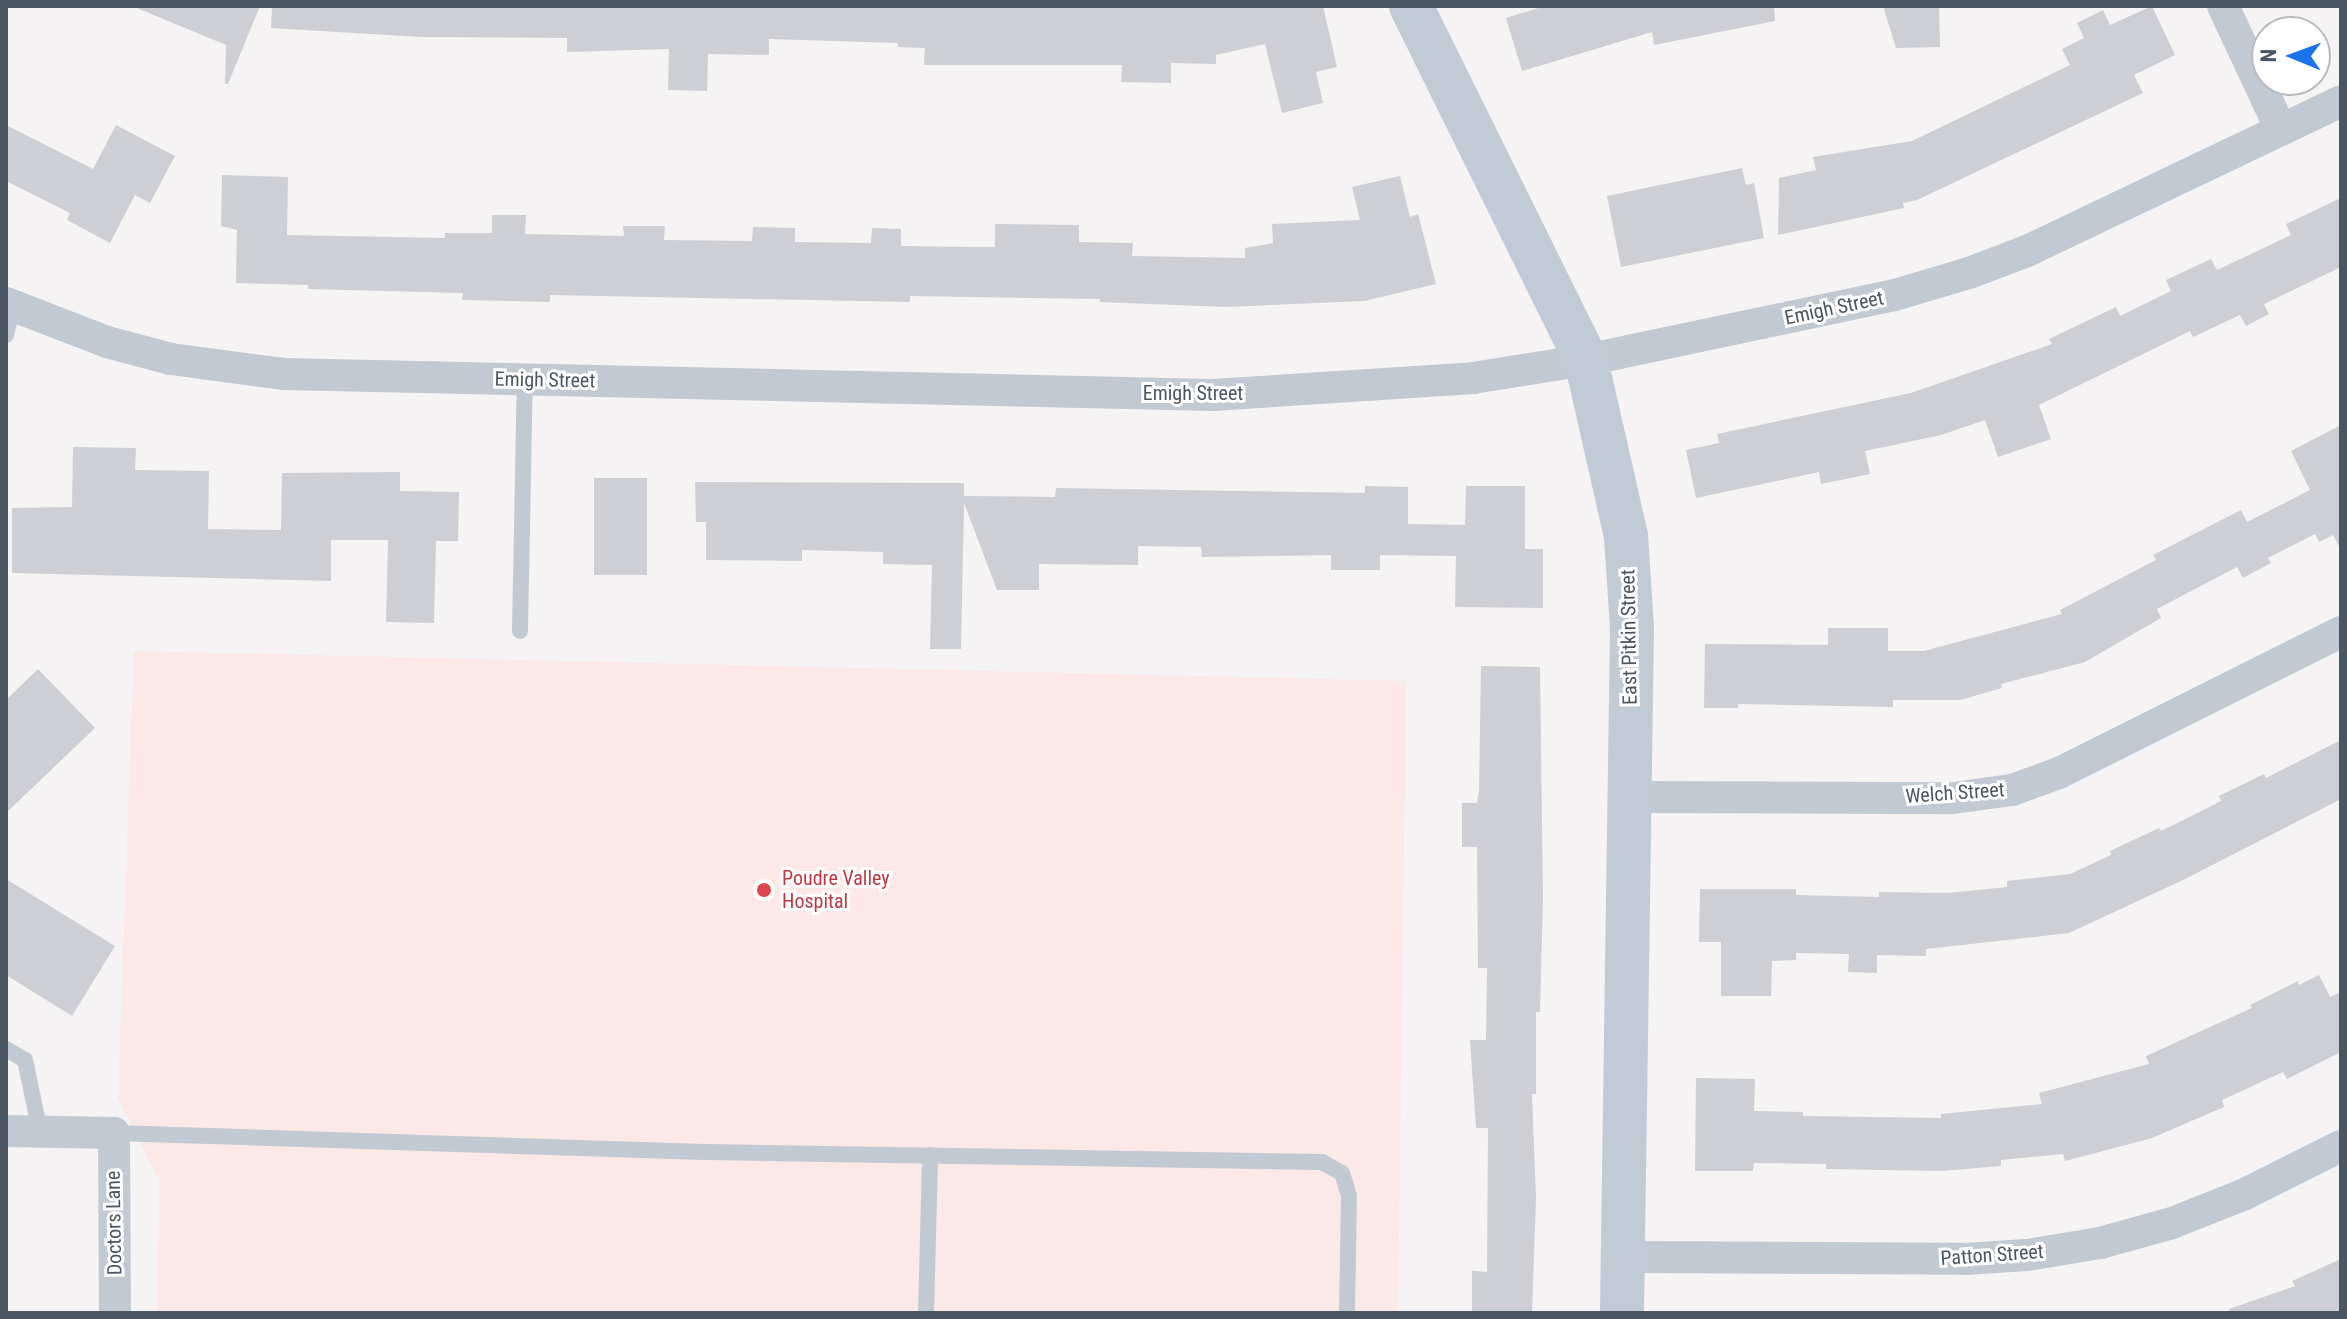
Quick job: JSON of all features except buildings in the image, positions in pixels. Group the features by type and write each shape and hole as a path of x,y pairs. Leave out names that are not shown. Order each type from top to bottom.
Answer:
{"street":[{"name":"East Pitkin Street","path":"1411,6 1555,289 1586,360 1626,536 1632,628 1622,1313"},
{"path":"2223,6 2281,130"},
{"name":"Emigh Street","path":"8,315 171,359 238,371 1213,395 1473,378 1586,360 1895,295 1969,273 2027,251 2341,101"},
{"name":"Welch Street","path":"1630,797 1953,798 2012,790 2059,773 2341,632"},
{"path":"6,1131 114,1133"},
{"name":"Doctors Lane","path":"114,1133 115,1313"},
{"name":"Patton Street","path":"1623,1257 1965,1259 2027,1255 2100,1243 2172,1223 2245,1194 2341,1146"}],"lane":[{"path":"520,631 525,379"},
{"path":"6,1049 25,1060 40,1132"},
{"path":"114,1133 705,1152 1322,1162 1342,1173 1349,1196 1347,1313"},
{"path":"926,1313 930,1155"}],"shaded area":[{"name":"Poudre Valley Hospital","path":"134,651 1406,681 1398,1313 157,1313 159,1180 118,1098"}],"place":[{"name":"Poudre Valley Hospital","path":"764,890"}]}
